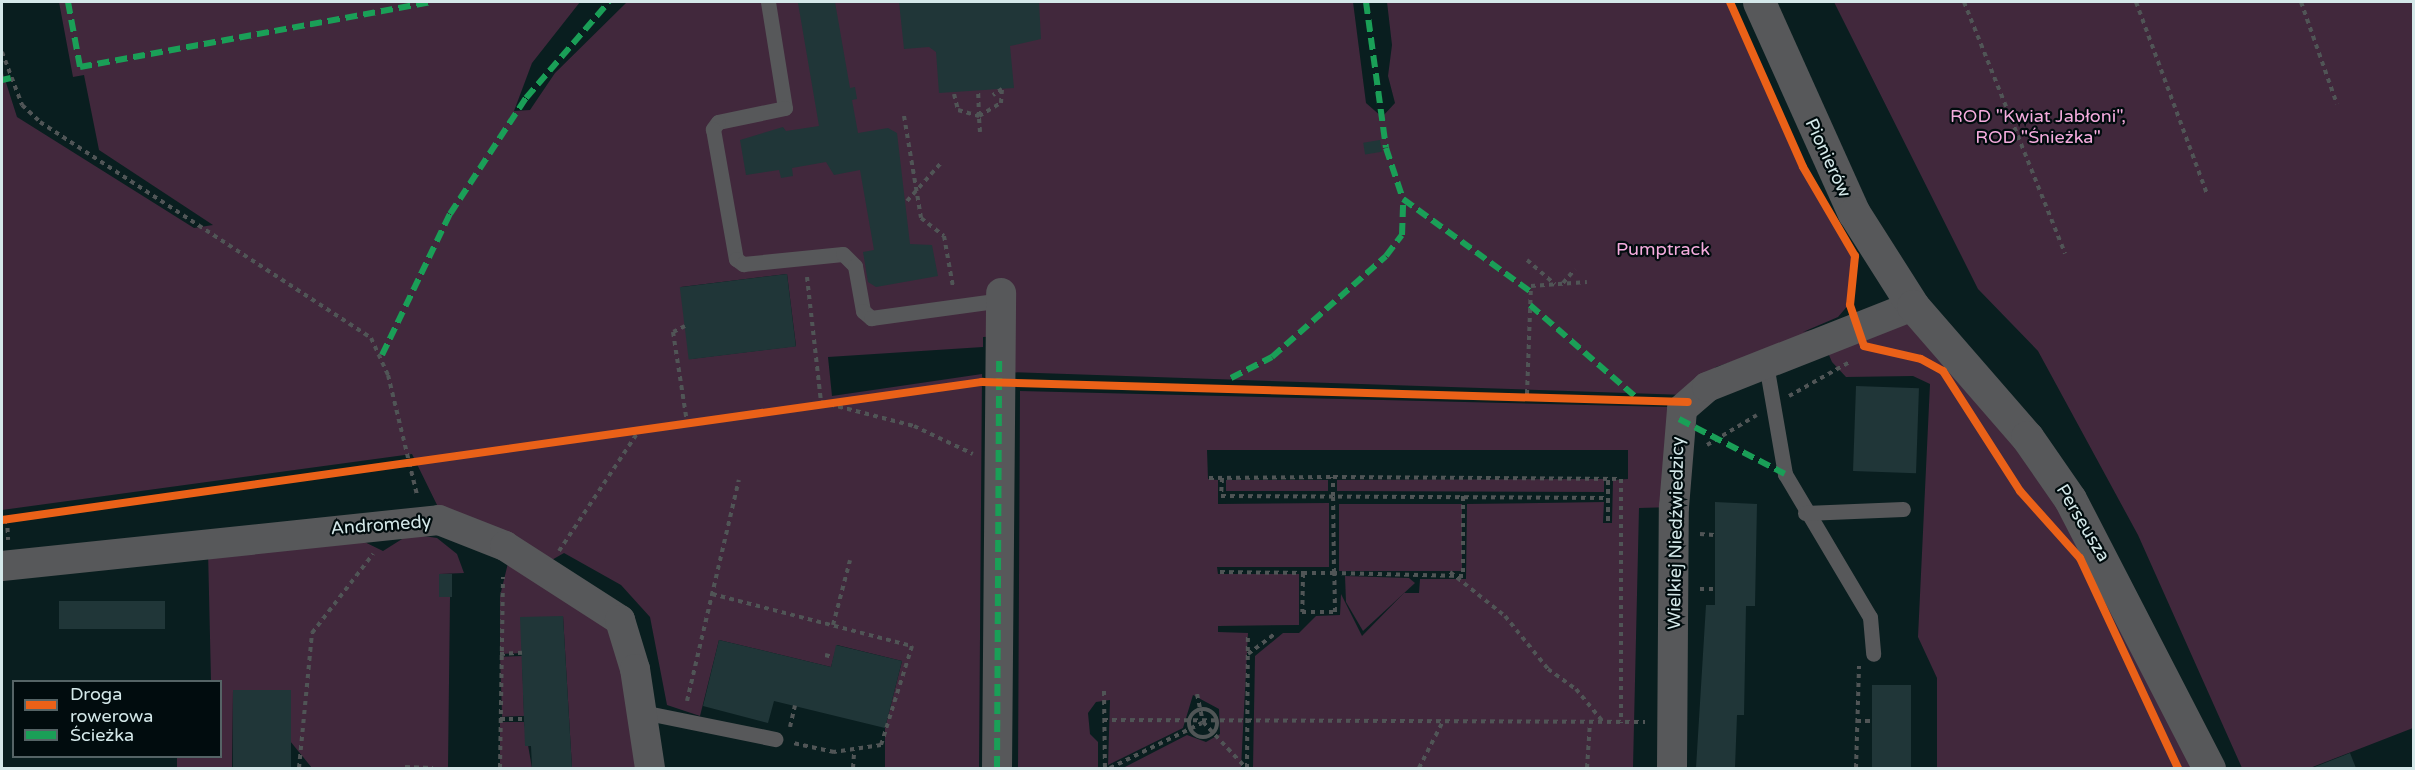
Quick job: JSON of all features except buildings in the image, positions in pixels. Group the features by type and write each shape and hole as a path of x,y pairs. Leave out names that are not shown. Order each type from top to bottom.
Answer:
{"street":[{"name":"Pionierów","path":"1759,2 1837,180 1913,306"},
{"path":"997,768 1001,293"},
{"name":"Wielkiej Niedźwiedzicy","path":"1672,768 1679,419 1688,402 1707,387 1913,306"},
{"name":"Perseusza","path":"1913,306 2027,437 2070,499 2209,768"},
{"name":"Andromedy","path":"2,566 439,520 505,546 620,620 635,669 650,768"}],"lane":[{"path":"768,2 785,108 718,122 713,129 736,259 743,264 843,254 850,258 862,311 871,318 995,301 1001,293"},
{"path":"1766,364 1785,474 1804,513 1870,617 1873,654"},
{"path":"1804,513 1903,508"},
{"path":"652,714 775,739"}],"path":[{"path":"1964,2 2065,253"},
{"path":"2136,2 2207,194"},
{"path":"2301,2 2337,104"},
{"path":"2,52 22,105 40,122 371,338 388,375 420,505"},
{"path":"954,93 958,110 979,116 999,108 1002,89 993,95"},
{"path":"978,93 980,132"},
{"path":"904,116 921,218 944,236 954,291 965,290"},
{"path":"907,201 941,163"},
{"path":"805,258 821,402 914,426 979,457"},
{"path":"1527,260 1556,284"},
{"path":"1563,284 1575,269"},
{"path":"1527,393 1531,286 1587,282"},
{"path":"685,326 673,332 687,422"},
{"path":"1700,449 1860,356"},
{"path":"553,561 640,429"},
{"path":"1303,573 1302,612 1335,612 1333,477"},
{"path":"1209,478 1621,479 1621,723"},
{"path":"1222,478 1221,496 1608,498"},
{"path":"1608,478 1608,521"},
{"path":"683,720 739,480"},
{"path":"1220,572 1463,576 1463,496"},
{"path":"312,633 382,543"},
{"path":"832,625 850,560"},
{"path":"500,768 500,654 504,570"},
{"path":"1450,572 1505,616 1548,669 1576,688 1604,723"},
{"path":"712,594 912,646 885,740 854,752 787,742 795,706"},
{"path":"299,768 312,633 321,618"},
{"path":"1246,768 1249,723 1248,633"},
{"path":"1248,654 1276,633"},
{"path":"500,654 522,653"},
{"path":"1856,768 1856,668 1873,654"},
{"path":"825,655 833,657"},
{"path":"1104,692 1105,768"},
{"path":"1197,694 1203,722 1246,768"},
{"path":"1199,710 1190,722 1191,729 1199,736 1213,733"},
{"path":"1199,710 1213,712 1217,722 1213,733"},
{"path":"500,720 524,719"},
{"path":"1103,720 1249,723 1673,722"},
{"path":"1856,721 1871,721"},
{"path":"1110,768 1203,722"},
{"path":"1419,768 1442,723"},
{"path":"1587,768 1590,723"},
{"path":"853,768 854,752"},
{"path":"405,767 433,768"}],"green space":[{"name":"Pumptrack","path":"59,2 580,2 532,63 514,111 530,110 555,73 627,2 1353,2 1366,103 1382,117 1395,103 1388,76 1392,45 1387,2 1730,2 1800,159 1855,256 1850,303 1838,317 1803,332 1913,306 1998,403 2209,768 1937,768 1937,678 1918,637 1930,384 1913,376 1846,377 1832,362 1819,332 1716,367 1686,395 1006,372 1006,336 983,337 983,347 828,357 832,396 982,374 979,768 885,768 885,728 902,661 837,645 831,667 719,640 700,716 667,705 650,617 621,585 564,553 550,561 439,509 412,454 2,510 2,70 17,117 194,228 213,225 99,150 84,75 73,77","holes":["787,274 796,346 690,359 681,287"]},
{"name":"ROD \"Kwiat Jabłoni\", ROD \"Śnieżka\"","path":"1834,2 2413,2 2413,728 2310,768 2242,768 2138,535 2038,351 1978,289"},
{"path":"1020,391 1670,407 1674,507 1639,508 1633,768 1253,768 1255,656 1283,633 1299,633 1316,616 1340,615 1341,594 1362,636 1404,593 1419,593 1420,579 1466,579 1467,504 1604,502 1603,523 1612,523 1613,480 1628,479 1628,450 1207,450 1208,479 1218,480 1218,504 1329,503 1329,567 1217,567 1218,574 1299,574 1299,625 1218,626 1218,632 1248,633 1241,768 1123,768 1187,735 1206,742 1220,734 1219,709 1193,695 1183,728 1108,765 1110,700 1096,702 1088,713 1090,734 1098,742 1098,768 1018,768"},
{"path":"1604,479 1604,492 1337,491 1337,480"},
{"path":"1226,480 1328,480 1328,491 1226,491"},
{"path":"1339,504 1462,504 1462,571 1339,571"},
{"path":"342,531 383,551 410,534 437,538 457,554 464,573 439,574 439,597 450,597 448,768 312,768 290,741 290,690 233,690 232,768 177,768 177,758 222,758 222,680 211,680 208,550"},
{"path":"508,563 605,611 646,768 572,768 563,616 522,653 500,654 500,596"},
{"path":"1345,576 1409,578 1415,583 1363,631 1346,602"},
{"path":"522,656 524,716 502,717 500,657"},
{"path":"500,722 524,722 532,768 500,768"}],"marked path":[{"path":"68,2 80,67 431,2"},
{"path":"382,355 450,214 526,98 609,2"},
{"path":"1366,2 1386,148 1403,199 1531,292"},
{"path":"2,80 11,78"},
{"path":"1231,378 1272,357 1386,256 1402,235 1403,199"},
{"path":"1530,305 1637,398"},
{"path":"997,768 999,361"},
{"path":"1679,419 1785,474"}],"cycle path":[{"path":"1730,2 1803,167 1855,256 1850,305 1864,346 1921,359 1943,371 2020,491 2080,558 2178,768"},
{"path":"2,520 982,382 1688,402"}]}
